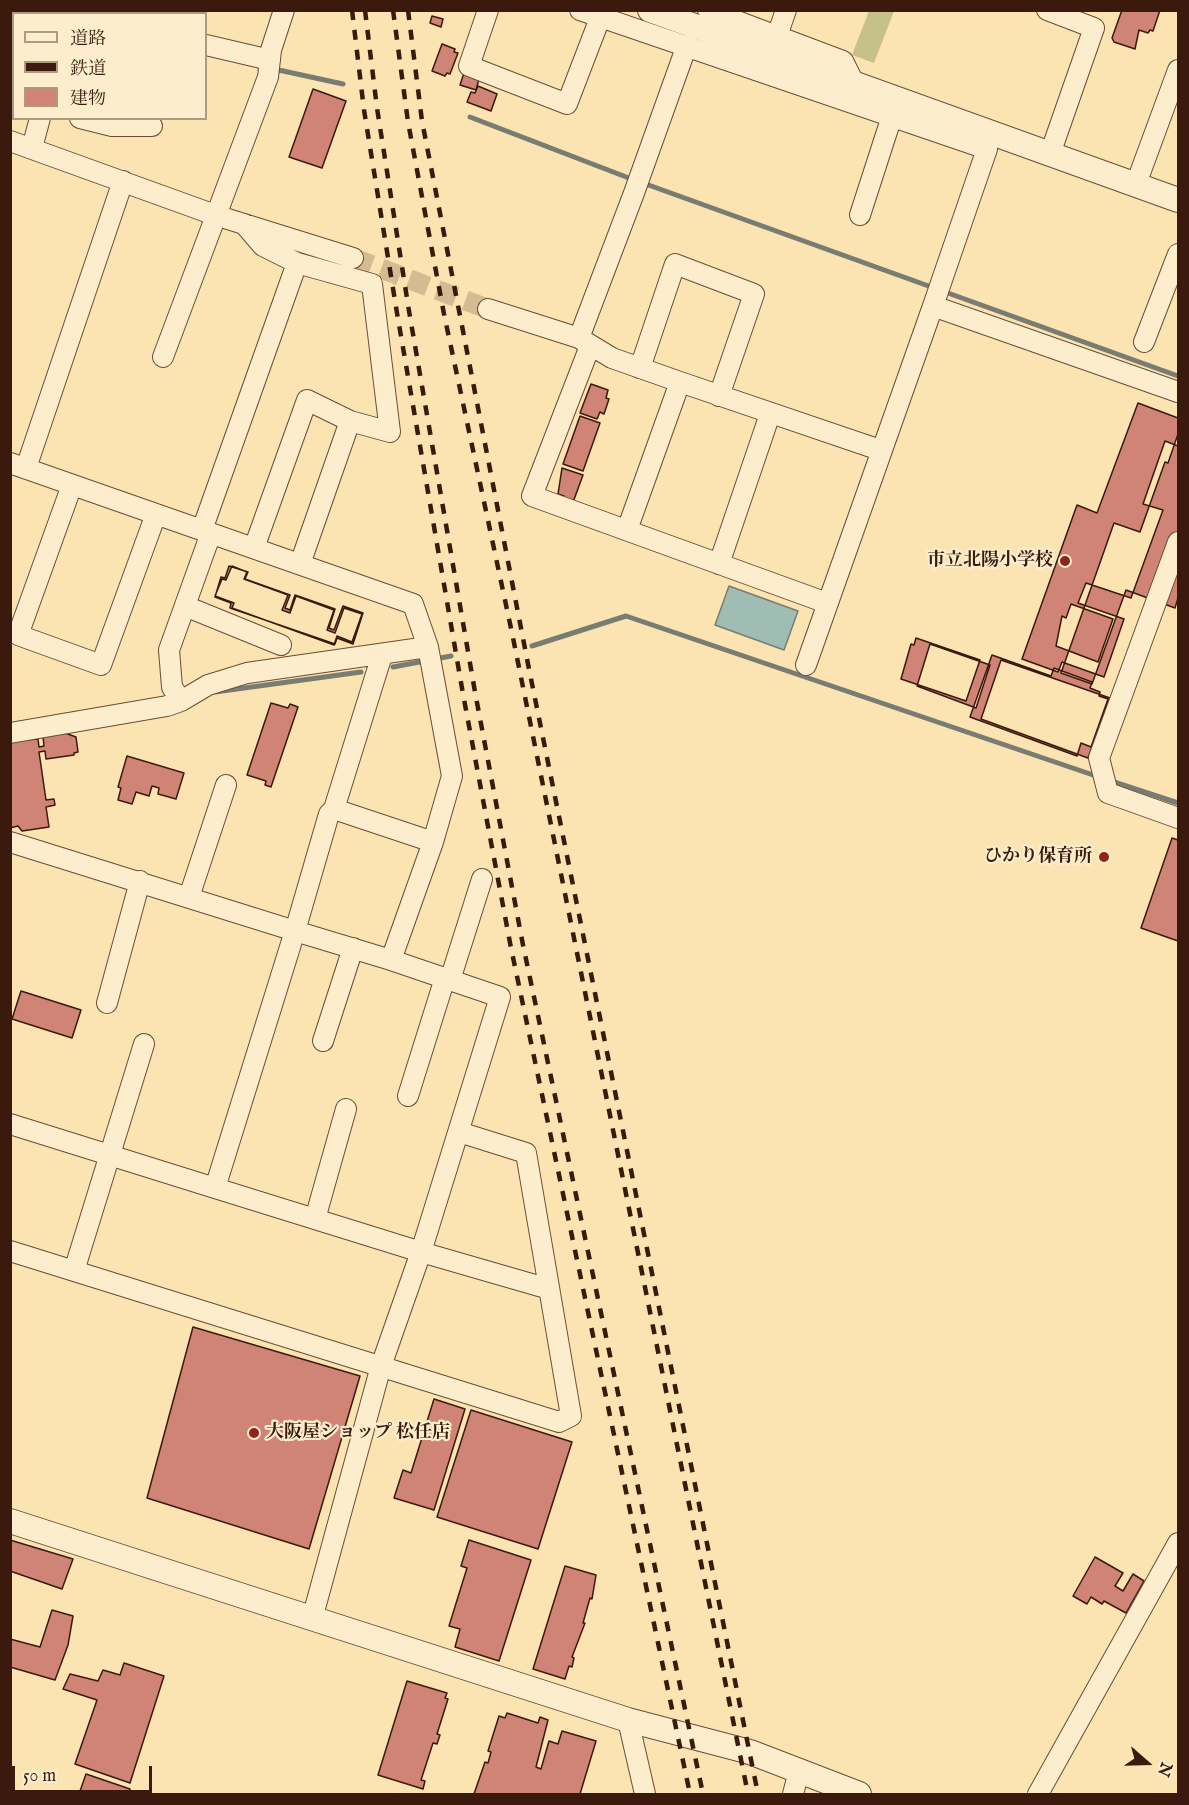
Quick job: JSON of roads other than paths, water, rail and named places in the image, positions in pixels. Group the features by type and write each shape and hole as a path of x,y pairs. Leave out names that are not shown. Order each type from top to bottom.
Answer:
{"street":[{"path":"163,357 269,65 284,10"},
{"path":"488,10 469,66 567,104 600,18"},
{"path":"579,10 987,149 806,665"},
{"path":"650,10 1179,200"},
{"path":"708,10 843,61 855,85"},
{"path":"777,36 786,10"},
{"path":"1047,10 1094,28 1050,154"},
{"path":"207,45 269,65"},
{"path":"687,45 634,193 532,496 827,603"},
{"path":"1136,184 1179,70"},
{"path":"860,215 892,116"},
{"path":"32,148 39,120"},
{"path":"88,120 112,126 152,126"},
{"path":"10,141 215,215 353,258"},
{"path":"123,181 18,466 412,604 428,647 452,776 434,842 391,960"},
{"path":"244,224 263,246 297,263 372,284 390,432 350,421 307,400 254,548"},
{"path":"1144,342 1179,254"},
{"path":"181,701 172,687 169,650 185,606 206,532 297,263"},
{"path":"640,368 675,264 754,294 719,396"},
{"path":"936,295 1179,392"},
{"path":"488,309 584,342 612,358 880,450"},
{"path":"627,530 680,382"},
{"path":"719,564 770,414"},
{"path":"300,564 350,421"},
{"path":"72,485 18,634 101,665 156,514"},
{"path":"1177,550 1099,758 1108,793 1179,818"},
{"path":"185,606 281,645"},
{"path":"10,733 181,701 208,685 247,673 428,647"},
{"path":"215,1188 296,931 329,814 334,809 382,655"},
{"path":"189,897 226,785"},
{"path":"334,809 434,842"},
{"path":"10,842 391,960 500,997 421,1251 381,1366 312,1619"},
{"path":"408,1096 482,879"},
{"path":"107,1003 140,881"},
{"path":"323,1041 353,948"},
{"path":"74,1271 144,1044"},
{"path":"315,1219 346,1109"},
{"path":"10,1124 549,1289"},
{"path":"10,1251 559,1422 571,1416 526,1153 459,1132"},
{"path":"10,1521 628,1720 739,1749 859,1794"},
{"path":"1038,1794 1179,1543"},
{"path":"628,1720 645,1794"},
{"path":"793,1794 799,1771"}],"water":[{"path":"729,586 798,611 784,650 715,625"}],"waterway":[{"path":"27,10 34,12"},
{"path":"274,69 343,84"},
{"path":"470,117 634,180"},
{"path":"643,183 1178,376"},
{"path":"532,646 626,616 1099,777"},
{"path":"393,667 451,656"},
{"path":"215,692 361,672"},
{"path":"1111,781 1178,803"}],"tunnel":[{"path":"353,258 488,309"}],"railway":[{"path":"352,10 364,110 397,313 463,694 511,948 690,1794"},
{"path":"365,10 377,108 409,311 475,692 523,945 703,1794"},
{"path":"393,10 408,122 444,314 512,633 748,1794"},
{"path":"408,10 422,121 529,669 758,1794"}],"place":[{"name":"市立北陽小学校","path":"1065,561"},
{"name":"ひかり保育所","path":"1104,857"},
{"name":"大阪屋ショップ 松任店","path":"254,1433"}]}
